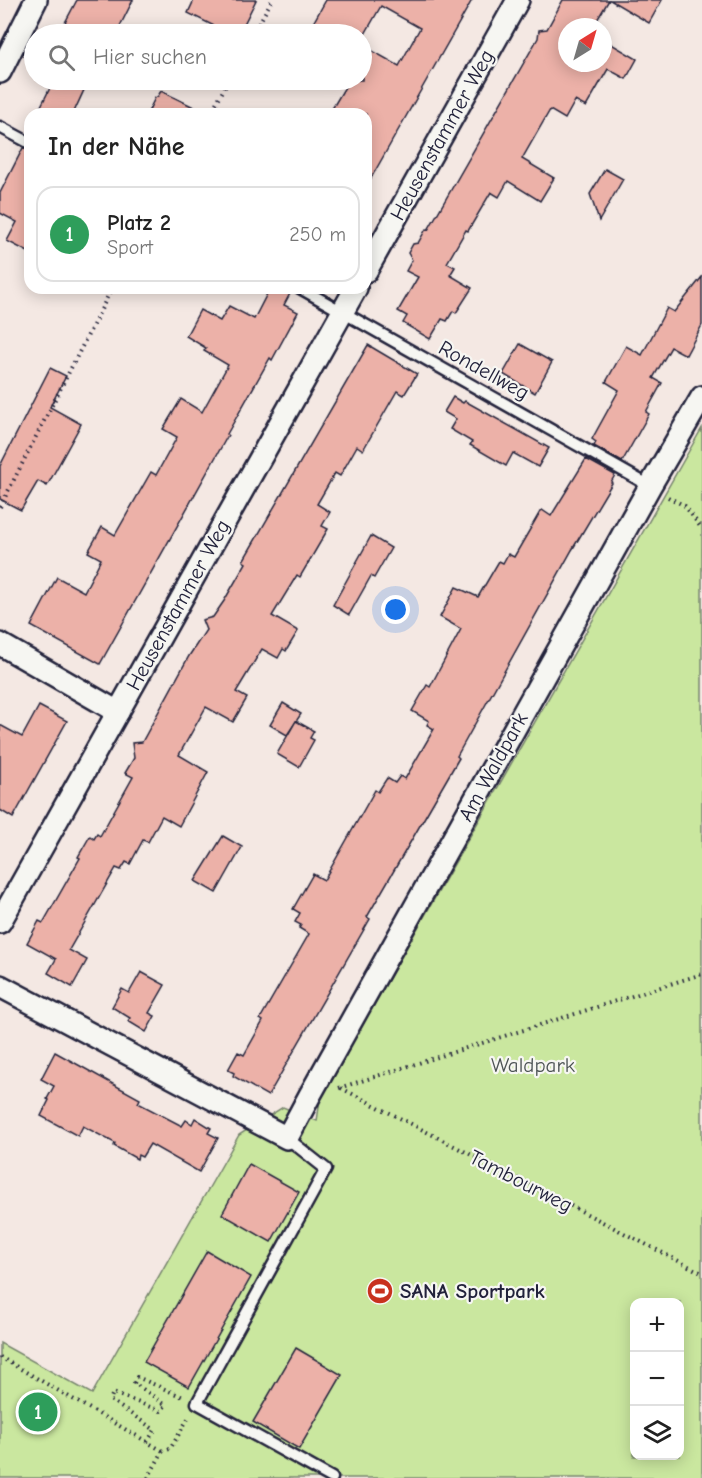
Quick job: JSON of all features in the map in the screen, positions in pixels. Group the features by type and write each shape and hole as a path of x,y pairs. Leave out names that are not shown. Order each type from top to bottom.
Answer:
{"street":[{"path":"0,72 36,0"},
{"name":"Heusenstammer Weg","path":"372,260 518,0"},
{"name":"Heusenstammer Weg","path":"0,922 353,294"},
{"name":"Am Waldpark","path":"287,1138 315,1084 702,397"},
{"path":"0,644 118,712"},
{"path":"0,986 287,1138"}],"lane":[{"path":"0,127 24,140"},
{"name":"Rondellweg","path":"310,294 650,486"},
{"path":"287,1138 326,1169 197,1403 332,1478"}],"path":[{"path":"259,24 272,0"},
{"path":"213,108 223,90"},
{"path":"0,507 109,294"},
{"path":"650,486 684,506 702,528"},
{"name":"Tambourweg","path":"702,974 340,1088 702,1273"},
{"path":"0,1357 163,1451"},
{"path":"147,1442 155,1430 110,1400 113,1393 161,1411 166,1405 134,1383 137,1377 197,1403 170,1449 163,1451 148,1478"}],"green space":[{"name":"Waldpark","path":"702,428 702,1478 0,1478 0,1343 92,1394 239,1135 283,1107 317,1121 320,1100"}],"building":[{"path":"77,0 133,0 121,24 64,24"},
{"path":"194,0 256,0 244,24 210,24 188,13"},
{"path":"326,0 472,0 372,176 372,108 333,108 343,90 372,90 372,51 399,66 420,28 381,6 371,24 313,24"},
{"path":"563,0 609,0 598,18 558,18 558,72 606,72 586,107 575,101 565,119 550,110 522,159 554,178 540,201 508,181 499,197 491,192 447,263 455,267 450,275 472,288 456,313 453,311 447,321 442,319 430,339 403,323 407,316 398,311 418,277 406,271 412,260 408,253 413,244 418,243 426,229 428,230 538,38 539,30 547,29"},
{"path":"610,0 662,0 649,23"},
{"path":"612,44 637,59 626,79 612,71"},
{"path":"49,90 84,90 76,108 40,108"},
{"path":"161,91 196,108 150,108"},
{"path":"24,148 24,250 7,241 17,222 0,213 0,193"},
{"path":"605,169 623,179 599,221 590,194"},
{"path":"702,277 702,325 686,355 671,347 653,378 662,383 646,412 649,414 622,462 594,446 596,442 592,439 619,390 606,382 626,346 642,355 667,308 674,312"},
{"path":"267,294 290,294 284,305 298,312 227,434 100,664 31,626 57,577 84,592 101,559 88,552 102,527 115,535 151,472 156,475 177,437 163,429 181,399 202,412 228,365 204,351 206,348 186,336 200,310 220,321 229,306 254,319"},
{"path":"520,344 552,362 535,393 503,374"},
{"path":"368,345 417,374 404,395 397,391 363,450 357,446 340,476 335,473 317,504 330,512 322,526 328,529 300,577 297,575 272,616 298,631 286,651 283,649 278,658 262,649 236,692 247,698 233,722 206,707 179,755 208,772 179,826 162,816 148,842 143,840 130,864 126,862 121,870 116,868 69,950 87,960 72,987 48,973 56,959 27,943 39,921 43,923 90,836 94,839 97,834 100,836 133,777 125,773 134,758 132,743 142,742 189,656 206,630 202,620 213,617 224,601 246,563 243,561"},
{"path":"50,368 66,376 50,407 81,424 47,486 38,481 21,510 0,499 0,466"},
{"path":"453,397 463,403 465,401 549,448 538,467 513,453 506,466 470,445 472,442 450,429 456,419 444,412"},
{"path":"586,459 615,475 612,483 457,756 459,758 367,917 370,919 268,1096 233,1076 234,1073 228,1070 238,1052 244,1055 263,1021 260,1019 309,934 299,928 301,925 295,922 300,913 293,909 313,874 324,880 375,790 378,792 387,778 395,783 400,776 405,779 434,729 427,725 429,721 412,711 427,685 430,687 461,629 440,617 456,587 478,597 499,561 503,563 508,554 514,557 540,512 542,510 551,516"},
{"path":"371,536 391,548 374,578 371,576 349,615 333,605"},
{"path":"283,703 301,714 287,735 270,725"},
{"path":"39,706 67,721 13,818 0,810 0,725 22,737"},
{"path":"296,721 314,731 310,738 314,740 299,767 277,754"},
{"path":"223,836 242,847 216,893 195,881"},
{"path":"141,972 165,985 149,1013 155,1016 146,1032 128,1021 130,1018 112,1007 122,989 129,993"},
{"path":"55,1052 140,1099 138,1103 182,1126 186,1120 192,1124 195,1118 211,1128 208,1133 218,1138 199,1172 150,1144 142,1157 138,1155 137,1159 114,1146 115,1143 83,1126 78,1136 41,1116 54,1086 41,1079"},
{"path":"249,1164 299,1192 271,1242 222,1214"},
{"path":"207,1251 251,1277 189,1387 144,1362"},
{"path":"296,1348 342,1375 299,1449 253,1422"}],"place":[{"name":"SANA Sportpark","path":"380,1291"},
{"name":"Platz 2","path":"38,1412"}]}
